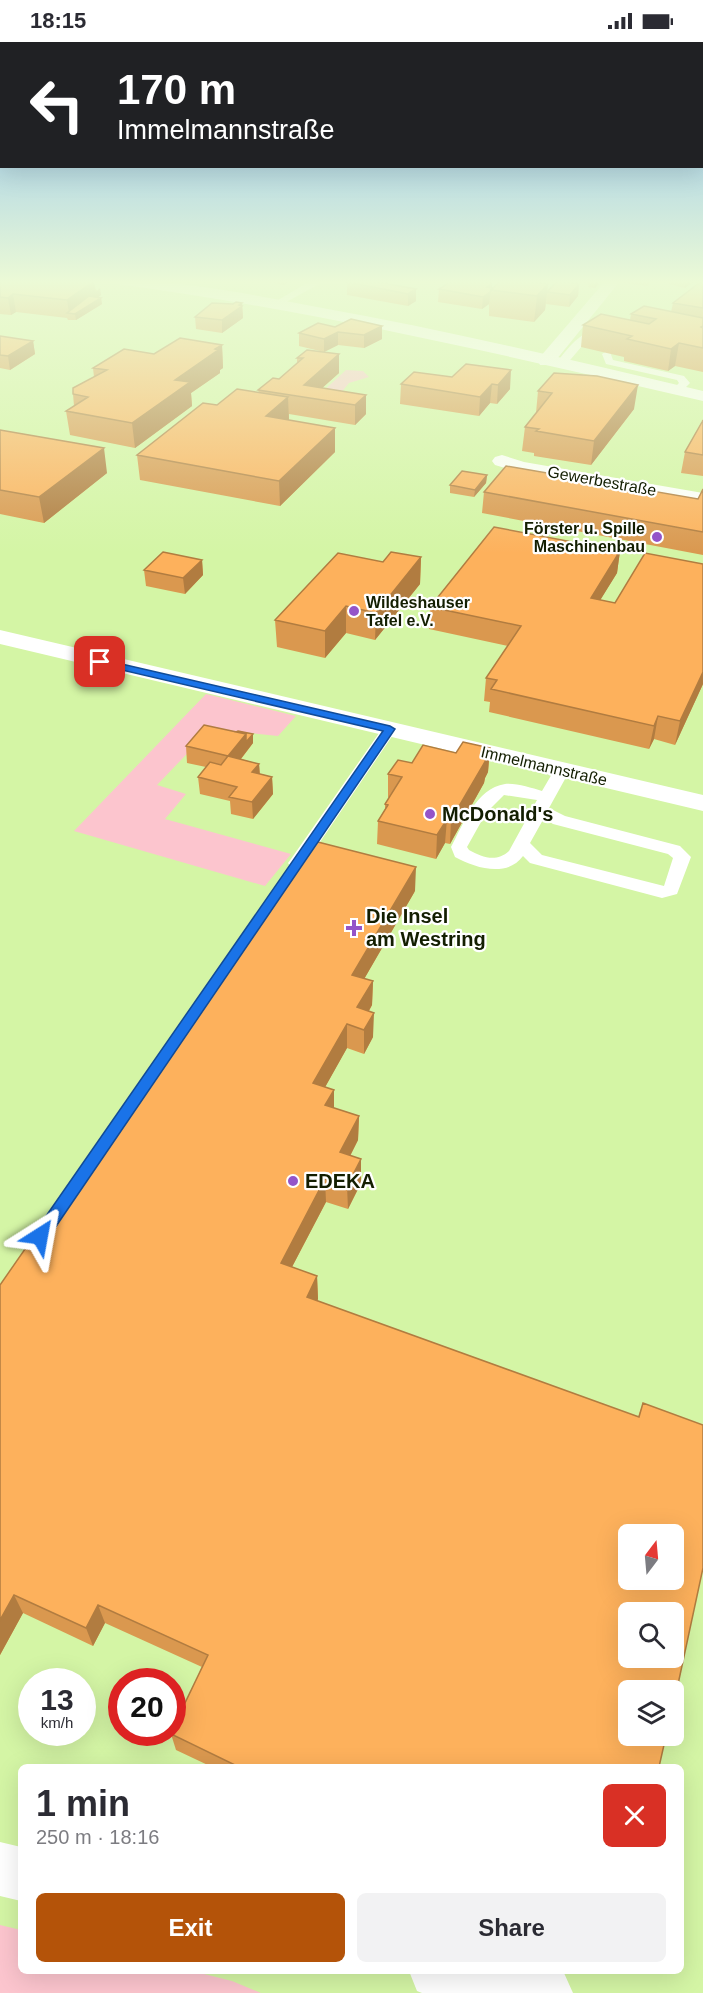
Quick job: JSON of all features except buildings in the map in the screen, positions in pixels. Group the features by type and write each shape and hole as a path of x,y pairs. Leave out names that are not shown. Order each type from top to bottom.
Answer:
{"street":[{"path":"594,371 703,396"},
{"name":"Gewerbestraße","path":"502,461 521,467 703,498"},
{"name":"Immelmannstraße","path":"0,637 703,803"},
{"path":"0,1869 18,1873"},
{"path":"452,1974 544,1993"}],"lane":[{"path":"649,371 680,378 685,383 677,390"},
{"path":"289,876 390,729"},
{"path":"521,844 536,859 662,892 671,890 682,857 674,850 559,820 545,804 507,789 496,791 488,798 459,847 461,853 471,859 490,864 504,863 513,859 521,844 545,804 562,770"}],"shaded area":[{"path":"345,371 363,371 369,377 349,383 340,394 309,404"},
{"path":"206,694 296,716 278,736 223,730 205,735 157,785 186,794 165,819 291,854 265,886 74,831"},
{"path":"0,1925 18,1929 18,1974 204,1974 232,1981 261,1993 0,1993"}],"place":[{"name":"Förster u. Spille Maschinenbau","path":"657,537"},
{"name":"Wildeshauser Tafel e.V.","path":"354,611"},
{"name":"McDonald's","path":"430,814"},
{"name":"Die Insel am Westring","path":"354,928"},
{"name":"EDEKA","path":"293,1181"}],"route":[{"path":"40,1236 390,729 100,662"}]}
